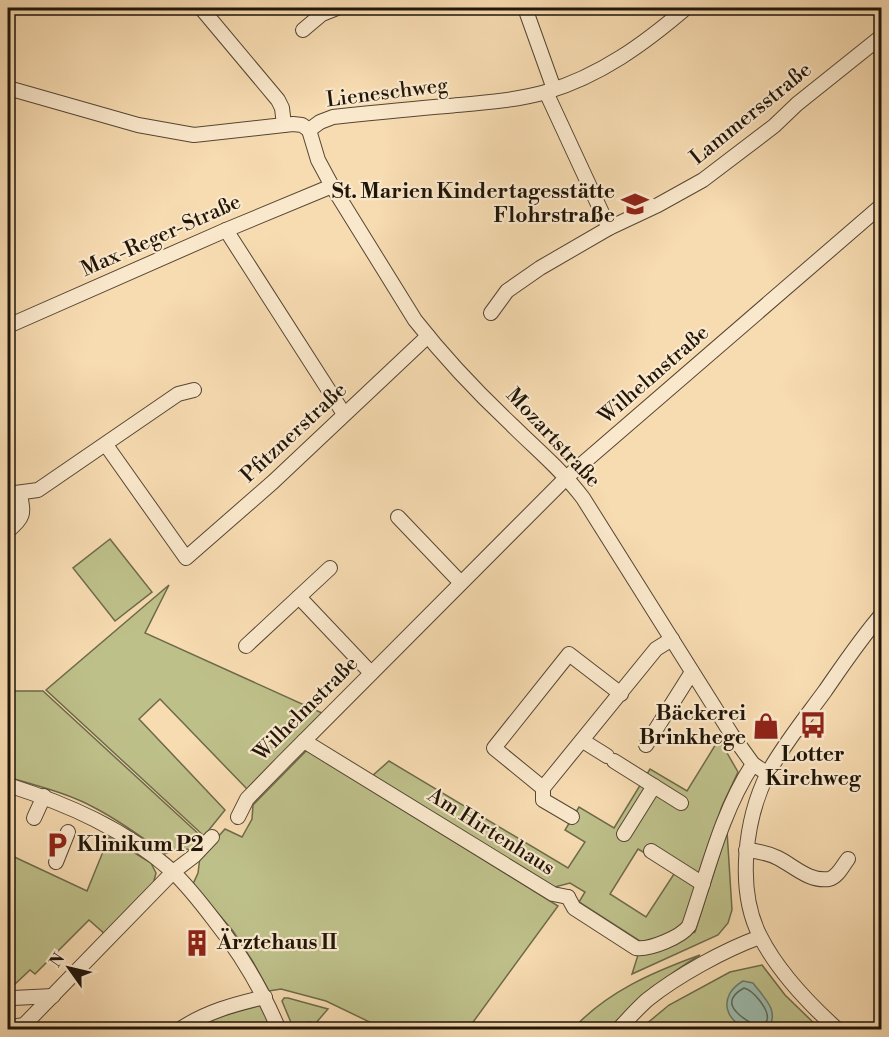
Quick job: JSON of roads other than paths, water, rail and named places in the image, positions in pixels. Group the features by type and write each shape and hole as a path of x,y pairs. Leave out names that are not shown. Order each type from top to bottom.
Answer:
{"street":[{"path":"201,8 278,100 282,108 284,124"},
{"path":"303,30 322,15 337,8"},
{"path":"525,8 550,91 609,228"},
{"name":"Lieneschweg","path":"8,88 138,125 194,135 284,124 302,125 309,130 333,117 510,100 550,91 589,75 628,54 686,8"},
{"name":"Lammersstraße","path":"491,313 507,291 540,268 609,228 658,205 703,180 774,126 797,104 882,36"},
{"name":"Mozartstraße","path":"309,130 318,160 332,186 415,320 510,424 567,477 583,498 732,735 753,764 768,774"},
{"name":"Max-Reger-Straße","path":"8,326 332,186"},
{"name":"Wilhelmstraße","path":"238,817 247,799 567,477 882,206"},
{"path":"226,230 344,414"},
{"name":"Pfitznerstraße","path":"106,445 186,558 273,482 428,336"},
{"path":"8,531 24,512 14,494 38,490 178,394 194,390"},
{"path":"398,517 460,583"},
{"path":"246,646 330,568"},
{"path":"298,597 371,673"},
{"path":"838,1029 795,987 760,937 751,912 747,891 746,850 751,825 768,774 795,733 882,614"},
{"path":"572,817 543,800 543,788 656,649 672,639"},
{"path":"543,788 494,748 569,654 621,694"},
{"path":"646,746 692,672"},
{"name":"Am Hirtenhaus","path":"304,741 553,894 568,897 574,908 636,948 644,949 684,933 689,926 721,827 739,785 753,764"},
{"path":"583,741 681,803"},
{"path":"8,785 44,796 107,825 173,872 228,937 248,966 279,1029"},
{"path":"624,834 654,786"},
{"path":"34,818 44,796"},
{"path":"56,862 68,832"},
{"path":"8,1025 12,1027 24,1025 173,872 194,856 212,837"},
{"path":"746,850 761,852 780,859 810,876 830,879 837,875 848,859"},
{"path":"651,851 703,884"},
{"path":"568,897 568,912"},
{"path":"618,1029 647,1000 741,944 760,937"},
{"path":"8,1002 13,998 53,996"},
{"path":"179,1029 205,1015 265,997"}],"water":[{"path":"743,981 753,983 770,1005 772,1016 768,1029 753,1030 743,1027 730,1016 727,1002 735,987"}],"place":[{"name":"St. Marien Kindertagesstätte Flohrstraße","path":"635,204"},
{"name":"Lotter Kirchweg","path":"813,725"},
{"name":"Bäckerei Brinkhege","path":"766,726"},
{"name":"Klinikum P2","path":"57,845"},
{"name":"Ärztehaus II","path":"197,943"}]}
